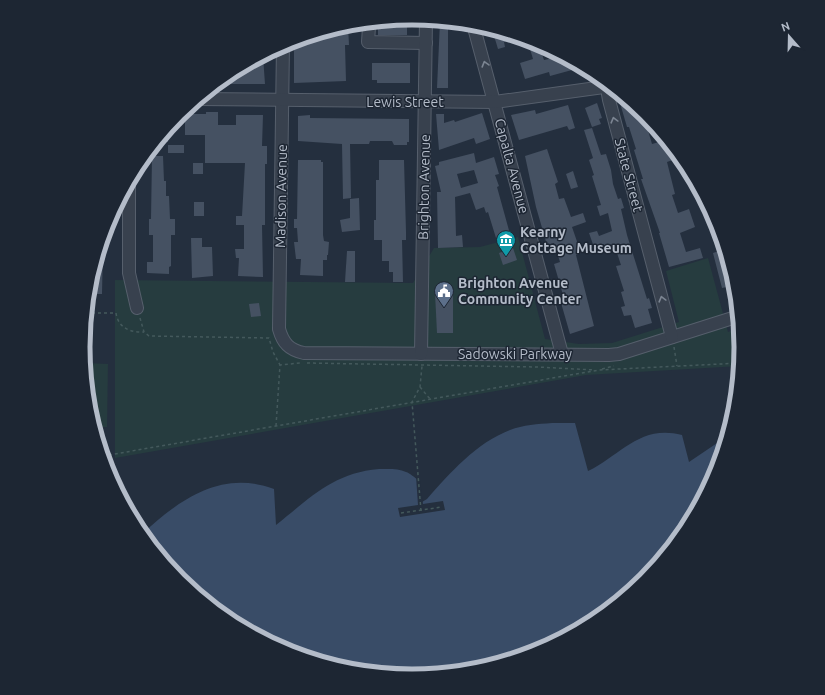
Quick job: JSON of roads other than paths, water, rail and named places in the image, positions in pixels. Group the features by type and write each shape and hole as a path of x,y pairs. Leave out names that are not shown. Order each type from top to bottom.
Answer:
{"street":[{"name":"Brighton Avenue","path":"421,360 426,26"},
{"path":"369,28 368,42 426,43"},
{"name":"Capalta Avenue","path":"475,31 562,354"},
{"name":"Madison Avenue","path":"283,53 279,328 286,346"},
{"name":"Lewis Street","path":"207,99 495,102 601,86"},
{"name":"State Street","path":"608,92 609,100 673,342"},
{"path":"129,194 129,273 137,308"},
{"name":"Sadowski Parkway","path":"286,346 294,351 304,353 421,360 562,354 619,354 673,342 733,318"}],"water":[{"path":"575,423 588,471 632,443 643,437 654,434 667,433 682,435 689,462 721,440 702,490 692,509 681,527 641,576 592,616 574,627 555,637 504,657 475,664 422,669 366,666 309,653 270,637 233,616 184,576 146,530 171,510 202,491 219,485 236,483 255,484 274,489 276,525 323,488 335,481 363,471 389,469 400,470 411,474 418,480 422,502 427,499 464,460 486,443 515,428 531,425"}],"place":[{"name":"Kearny Cottage Museum","path":"506,257"},
{"name":"Brighton Avenue Community Center","path":"444,308"}]}
